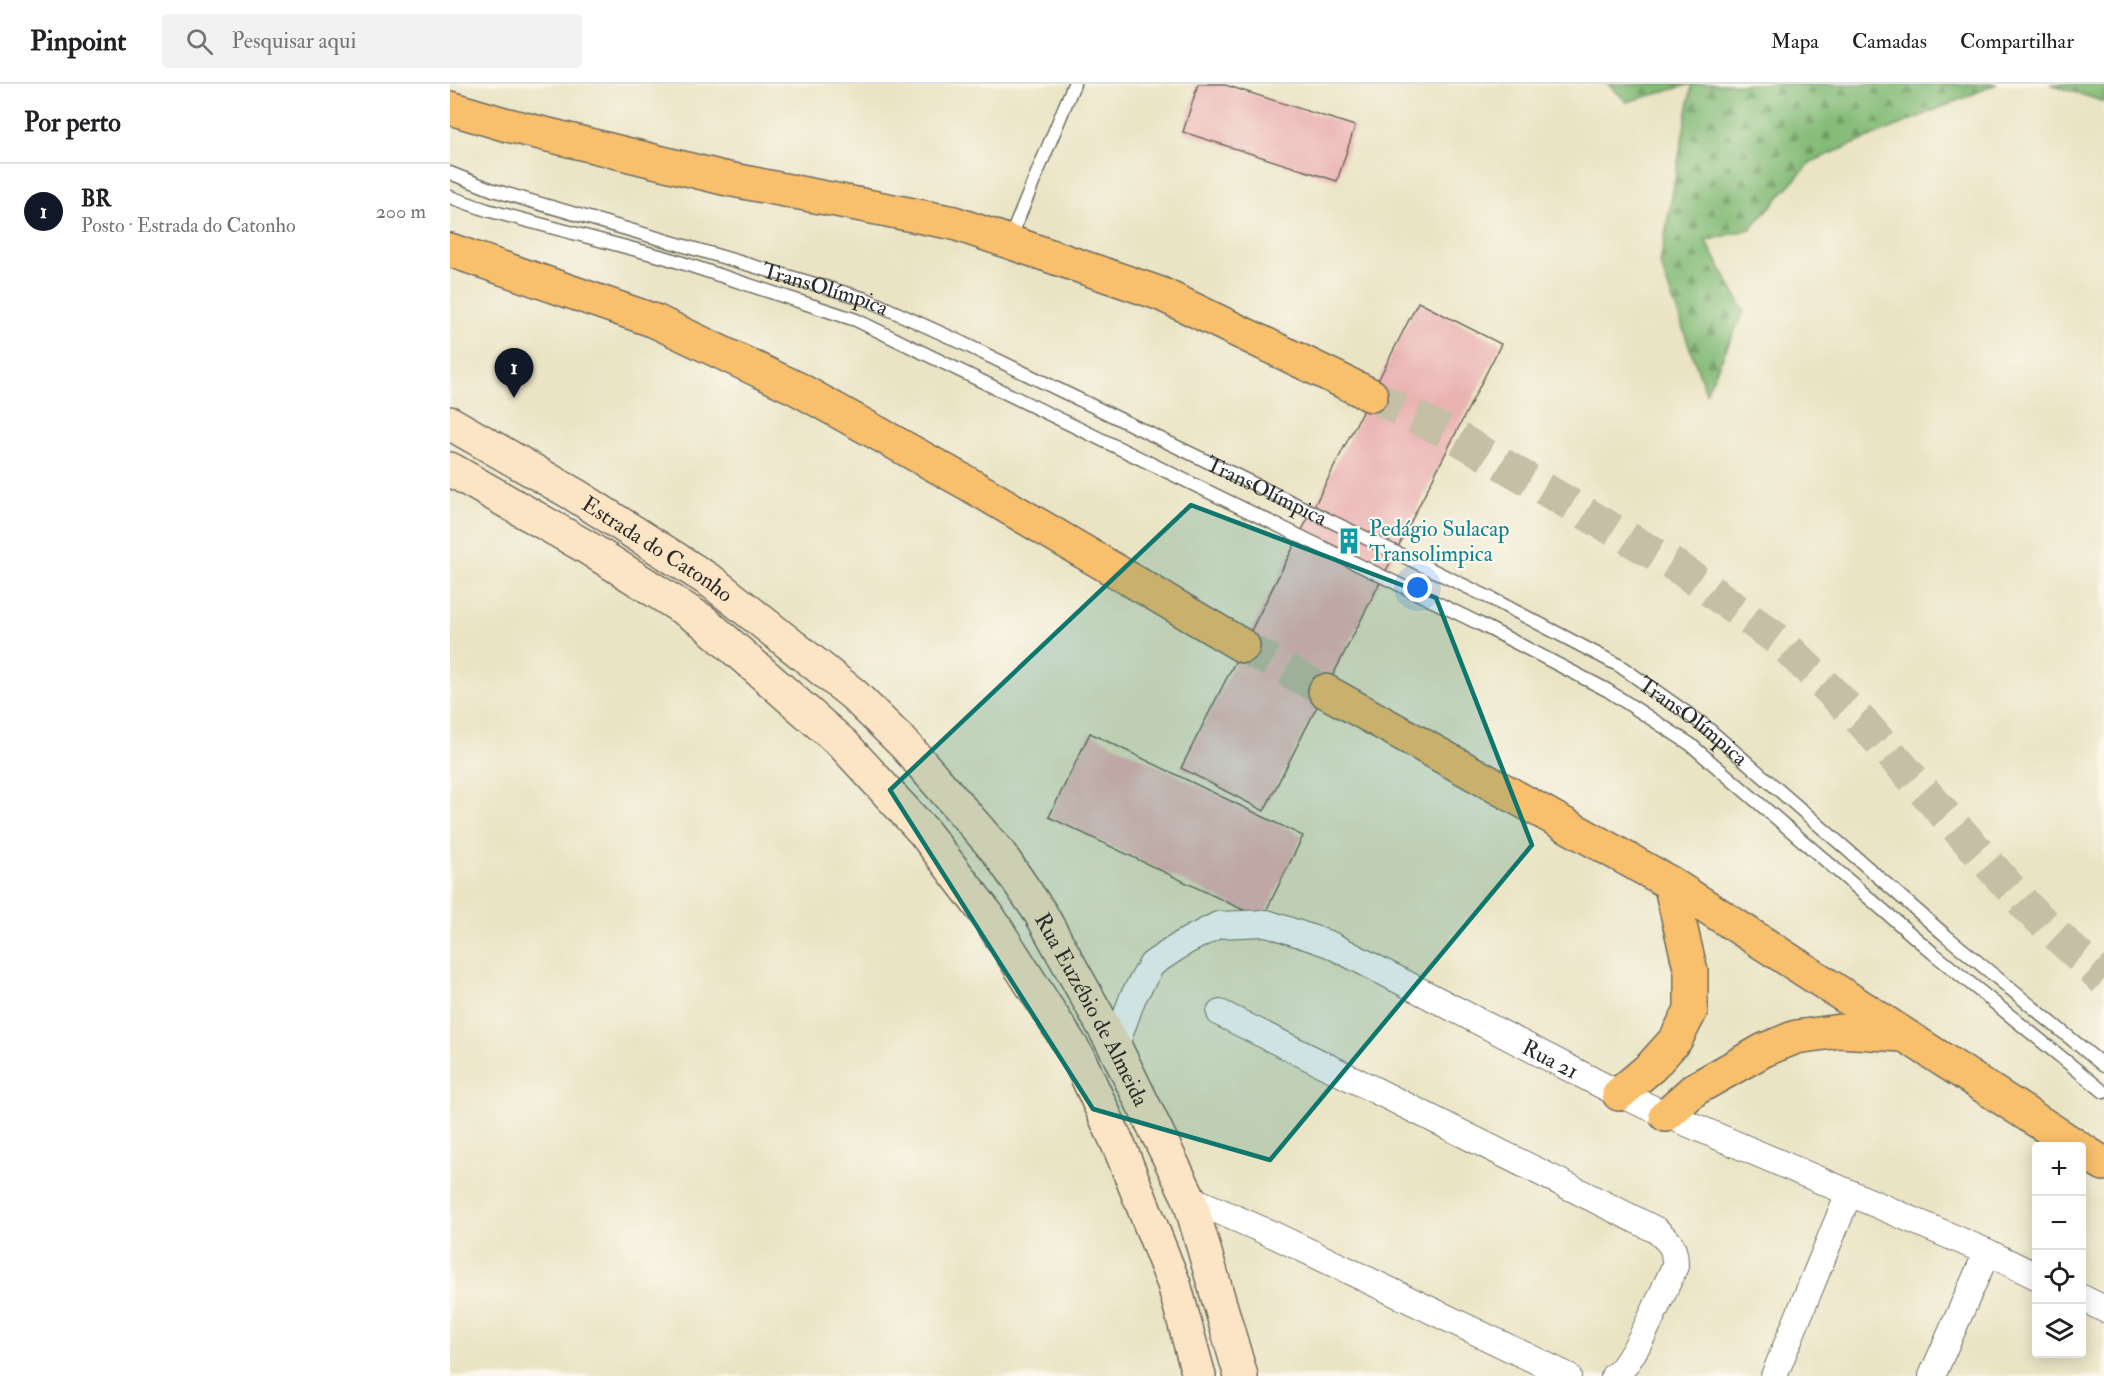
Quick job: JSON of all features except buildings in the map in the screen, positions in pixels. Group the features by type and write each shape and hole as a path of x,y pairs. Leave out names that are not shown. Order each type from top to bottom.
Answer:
{"highway":[{"path":"450,108 504,124 723,178 954,223 1161,294 1371,394"},
{"path":"450,250 655,321 798,389 967,483 1243,646"},
{"path":"1325,691 1670,883 2070,1142"},
{"path":"1619,1094 1651,1067 1676,1039 1691,1010 1692,972 1670,883"},
{"path":"1666,1115 1695,1089 1764,1050 1796,1037 1840,1031 1906,1036"},
{"path":"2086,1153 2104,1164"}],"main road":[{"name":"Estrada do Catonho","path":"450,423 575,495 712,582 853,694"},
{"name":"Estrada do Catonho","path":"450,469 588,548 703,621 843,744"},
{"name":"Rua Euzébio de Almeida","path":"853,694 905,745 999,853 1041,914 1115,1047 1189,1198 1241,1376"},
{"name":"Rua Euzébio de Almeida","path":"843,744 924,831 981,906 1078,1057 1122,1153 1174,1284 1199,1376"}],"street":[{"name":"Rua 21","path":"1115,1047 1133,997 1152,964 1185,942 1218,925 1267,923 1329,944 1619,1094 1987,1252 2032,1274"},
{"path":"1220,1013 1656,1230 1669,1240 1675,1251 1675,1266 1630,1358 1614,1376"},
{"path":"1774,1376 1849,1193"},
{"path":"1189,1198 1284,1240 1568,1376"},
{"path":"1932,1376 1987,1252"},
{"path":"2086,1300 2104,1310"}],"lane":[{"path":"1009,242 1074,84"},
{"name":"TransOlímpica","path":"450,173 493,190 866,299 954,339 1471,589 1620,666 1704,725 1945,934 2104,1066"},
{"name":"TransOlímpica","path":"450,197 487,210 667,258 856,320 1480,624 1607,690 1690,744 1933,953 2104,1092"}],"highlighted area":[{"path":"1191,505 1436,598 1532,845 1270,1160 1093,1109 890,790"}],"green space":[{"path":"1608,84 1692,84 1627,102"},
{"path":"1692,84 1997,84 1811,162 1750,229 1706,241 1744,311 1706,393 1660,264"},
{"path":"2050,84 2104,84 2104,102"}],"tunnel":[{"path":"1371,395 1454,436 1682,570 1781,642 1865,725 2028,908 2104,980"},
{"path":"1243,646 1325,691"}],"place":[{"name":"BR","path":"514,398"},
{"name":"Pedágio Sulacap Transolimpica","path":"1349,541"}]}
